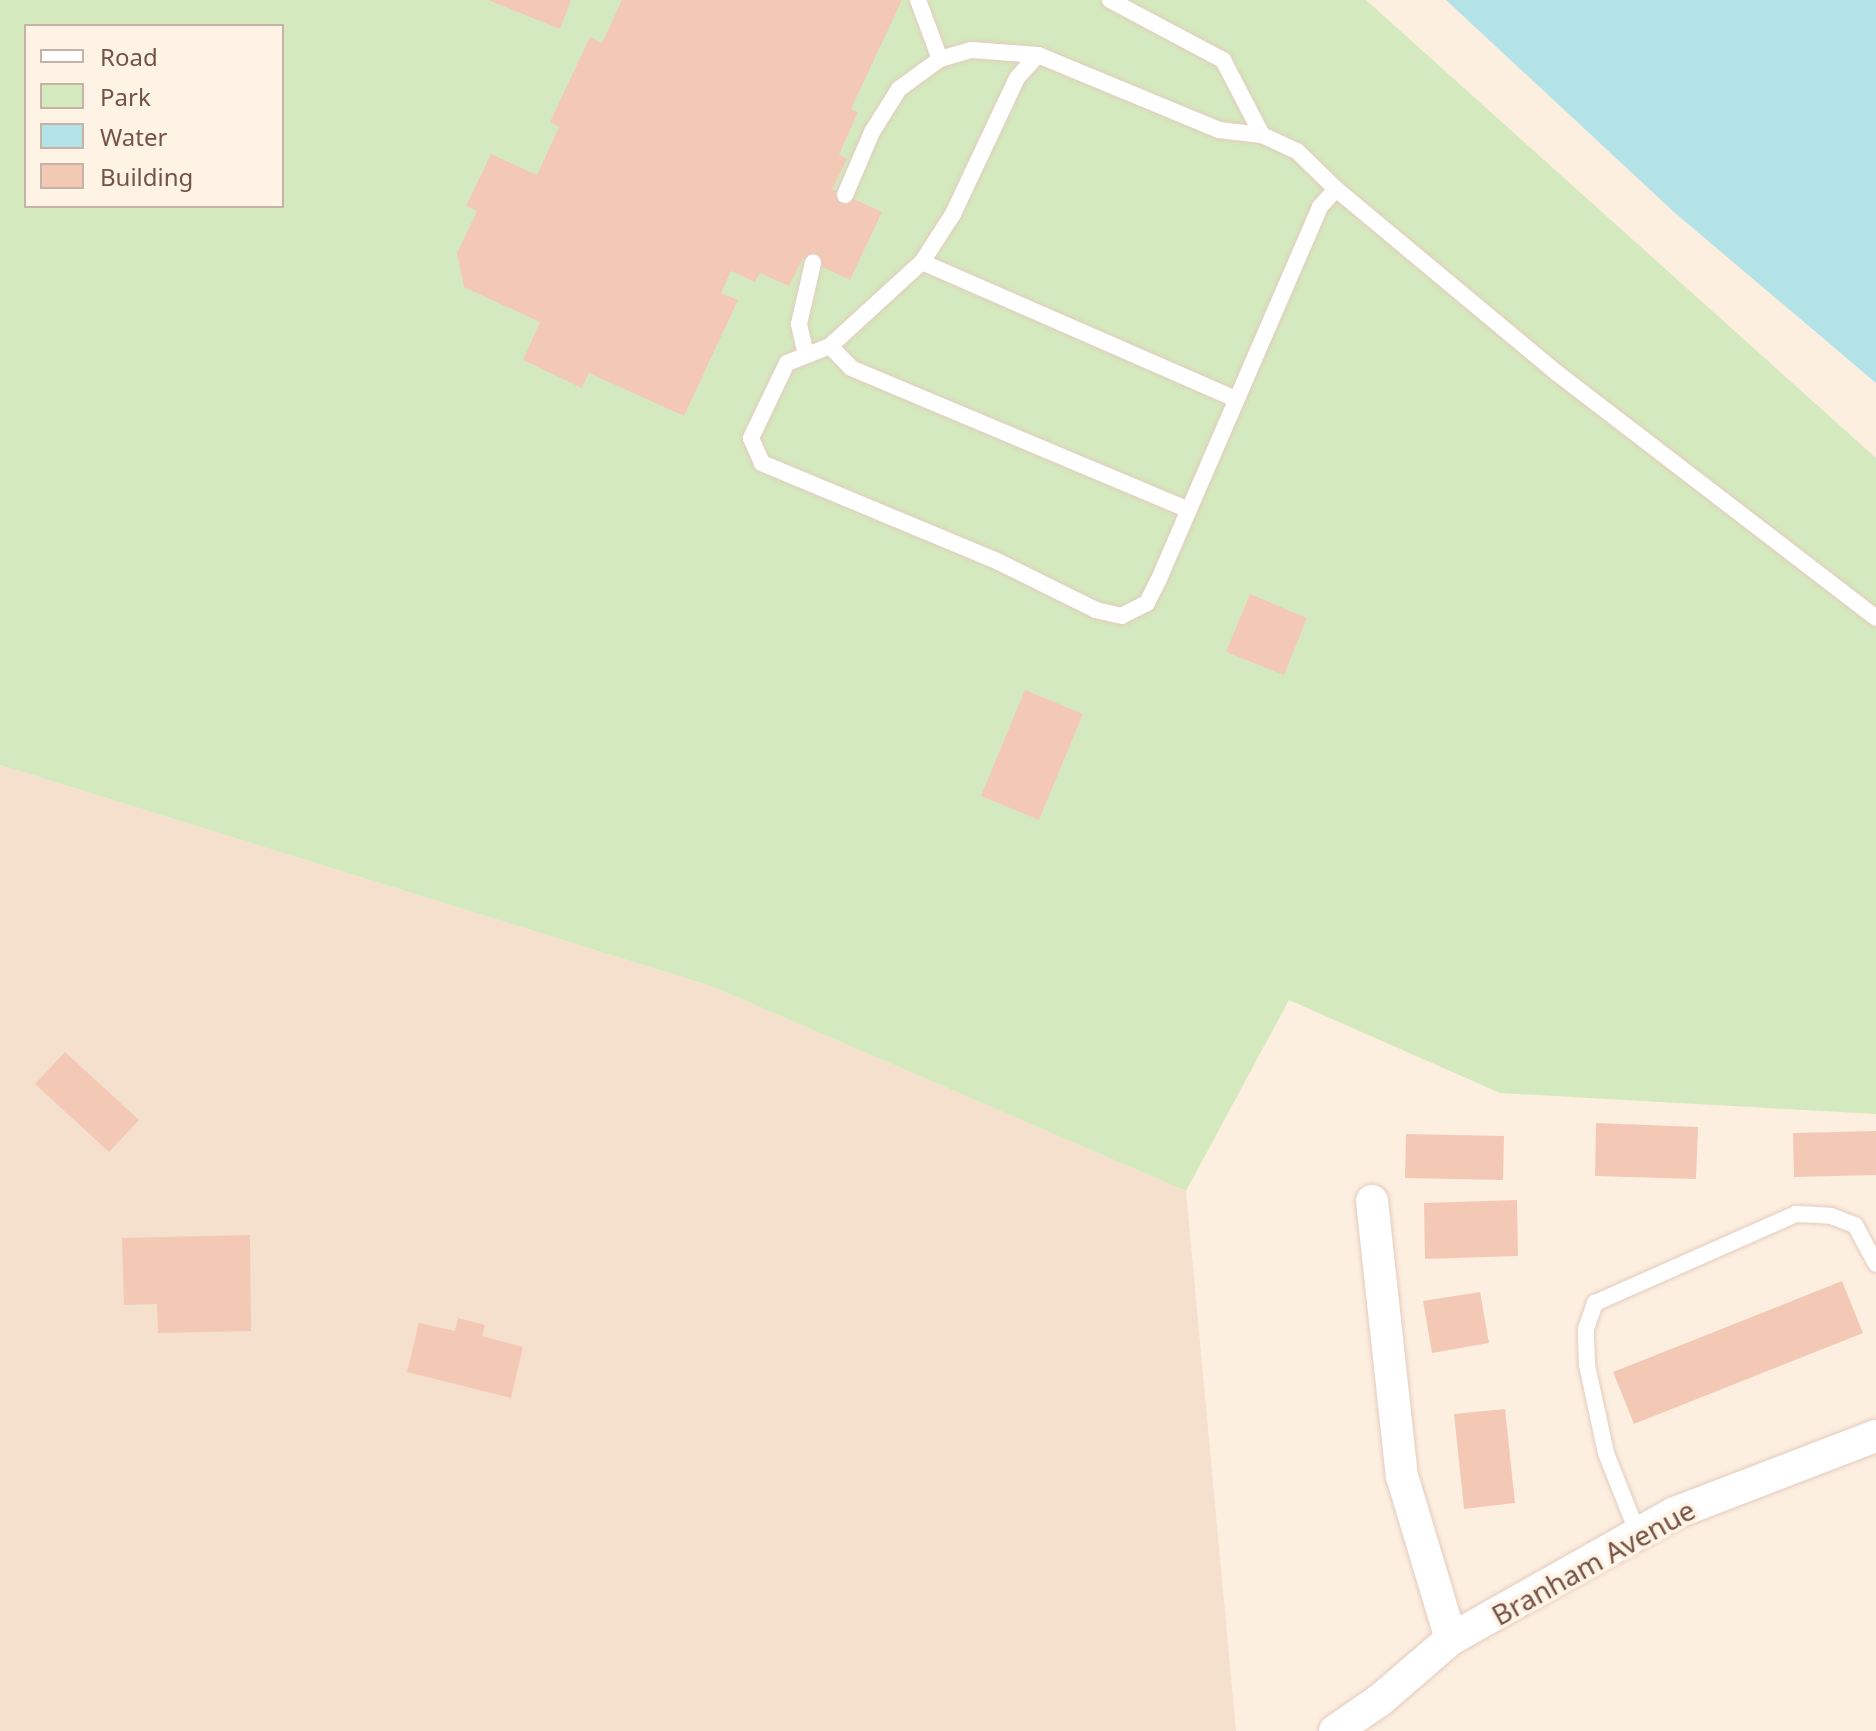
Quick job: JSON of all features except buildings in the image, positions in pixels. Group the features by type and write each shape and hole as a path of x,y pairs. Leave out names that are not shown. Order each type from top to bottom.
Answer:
{"street":[{"path":"1372,1201 1402,1476 1451,1639"},
{"name":"Branham Avenue","path":"1335,1731 1380,1716 1451,1639 1675,1513 1876,1436"}],"lane":[{"path":"918,0 940,59"},
{"path":"1110,0 1223,60 1262,135"},
{"path":"845,195 899,89 940,59 972,50 1038,55 1219,130 1262,135 1297,151 1336,189 1557,373 1876,618"},
{"path":"1038,55 1017,78 953,214 922,262 830,346 787,363 764,405 751,438 762,463 997,561 1096,610 1122,616 1147,603 1320,207 1336,189"},
{"path":"922,262 1234,398"},
{"path":"806,355 800,312 813,263"},
{"path":"830,346 851,368 1186,509"},
{"path":"1638,1534 1606,1453 1587,1365 1586,1329 1595,1303 1796,1214 1831,1216 1855,1225 1876,1264"}],"shaded area":[{"path":"0,765 711,986 1186,1191 1236,1731 0,1731"}],"green space":[{"path":"0,0 1366,0 1876,458 1876,1114 1500,1093 1289,1000 1186,1191 711,986 0,765"}],"water":[{"path":"1446,0 1876,0 1876,383 1675,213"}]}
